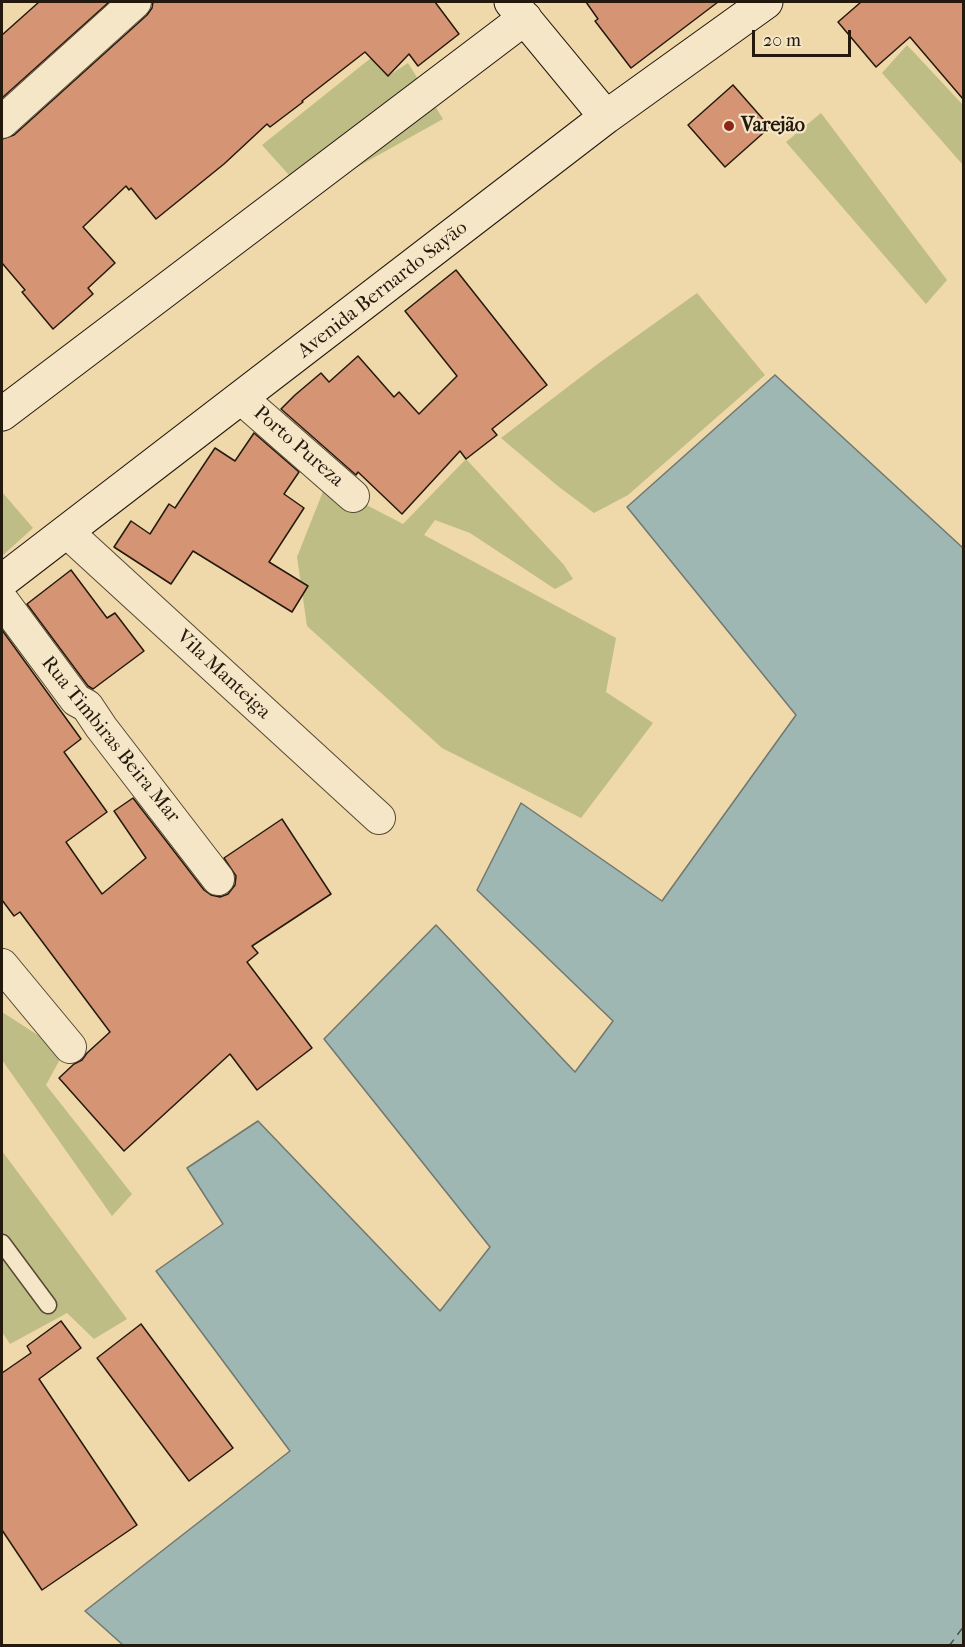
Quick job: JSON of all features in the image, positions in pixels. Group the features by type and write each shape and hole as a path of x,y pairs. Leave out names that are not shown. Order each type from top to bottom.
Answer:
{"street":[{"path":"2,122 135,2"},
{"name":"Avenida Bernardo Sayão","path":"2,581 242,399 606,117 766,2"},
{"path":"2,414 518,10 606,117"},
{"name":"Porto Pureza","path":"242,399 353,496"},
{"name":"Vila Manteiga","path":"67,532 379,818"},
{"name":"Rua Timbiras Beira Mar","path":"2,600 76,700 87,706 218,879"},
{"path":"2,965 70,1047"}],"lane":[{"path":"2,1243 48,1305"}],"shaded area":[{"path":"907,45 963,105 963,165 882,73"},
{"path":"371,58 388,76 408,63 443,119 307,195 262,145"},
{"path":"821,113 947,280 926,304 786,142"},
{"path":"697,293 765,375 628,495 594,513 501,438 599,363"},
{"path":"466,459 564,565 573,579 555,589 470,533 435,520 424,535 616,638 606,692 653,723 581,818 442,748 307,626 297,557 326,484 403,524"},
{"path":"2,492 33,528 2,556"},
{"path":"2,1012 64,1052 46,1085 132,1194 112,1216 2,1060"},
{"path":"2,1151 127,1319 94,1339 67,1313 10,1344 2,1332"}],"water":[{"path":"775,375 963,548 963,1645 123,1645 85,1611 290,1451 156,1271 223,1224 187,1168 258,1121 440,1311 490,1247 324,1039 436,925 575,1072 613,1021 477,890 521,803 662,901 796,715 627,507"}],"building":[{"path":"39,2 109,2 2,98 2,35"},
{"path":"153,2 435,2 459,34 418,66 409,54 388,76 365,52 270,127 267,124 224,164 156,219 131,188 129,190 126,186 83,227 115,263 88,288 93,294 53,329 22,292 25,290 2,263 2,139 14,135 147,15"},
{"path":"586,2 718,2 631,68 595,21 598,19"},
{"path":"861,2 963,2 963,99 910,37 876,67 838,22"},
{"name":"Varejão","path":"733,85 770,127 725,167 688,125"},
{"path":"456,270 547,385 492,429 497,435 466,459 460,451 402,514 358,472 356,475 281,409 321,373 329,382 358,356 394,397 399,392 419,414 457,376 405,311"},
{"path":"254,433 299,472 284,494 304,508 269,562 308,586 292,612 193,551 171,584 114,547 131,521 150,534 169,504 175,508 215,448 235,461"},
{"path":"71,570 107,618 115,613 144,651 93,689 88,686 27,604"},
{"path":"2,630 81,739 64,752 107,812 66,842 102,894 146,858 114,811 133,798 204,890 211,895 220,897 228,894 235,885 236,876 224,858 282,819 331,894 252,946 258,953 247,962 312,1048 257,1090 230,1054 124,1151 59,1078 82,1060 110,1032 20,912 14,916 2,900"},
{"path":"61,1321 81,1348 39,1379 137,1525 42,1590 2,1530 2,1373 31,1353 27,1346"},
{"path":"141,1324 233,1448 189,1481 97,1358"}],"ferry route":[{"path":"949,1646 964,1626"}],"place":[{"name":"Varejão","path":"729,126"}]}
